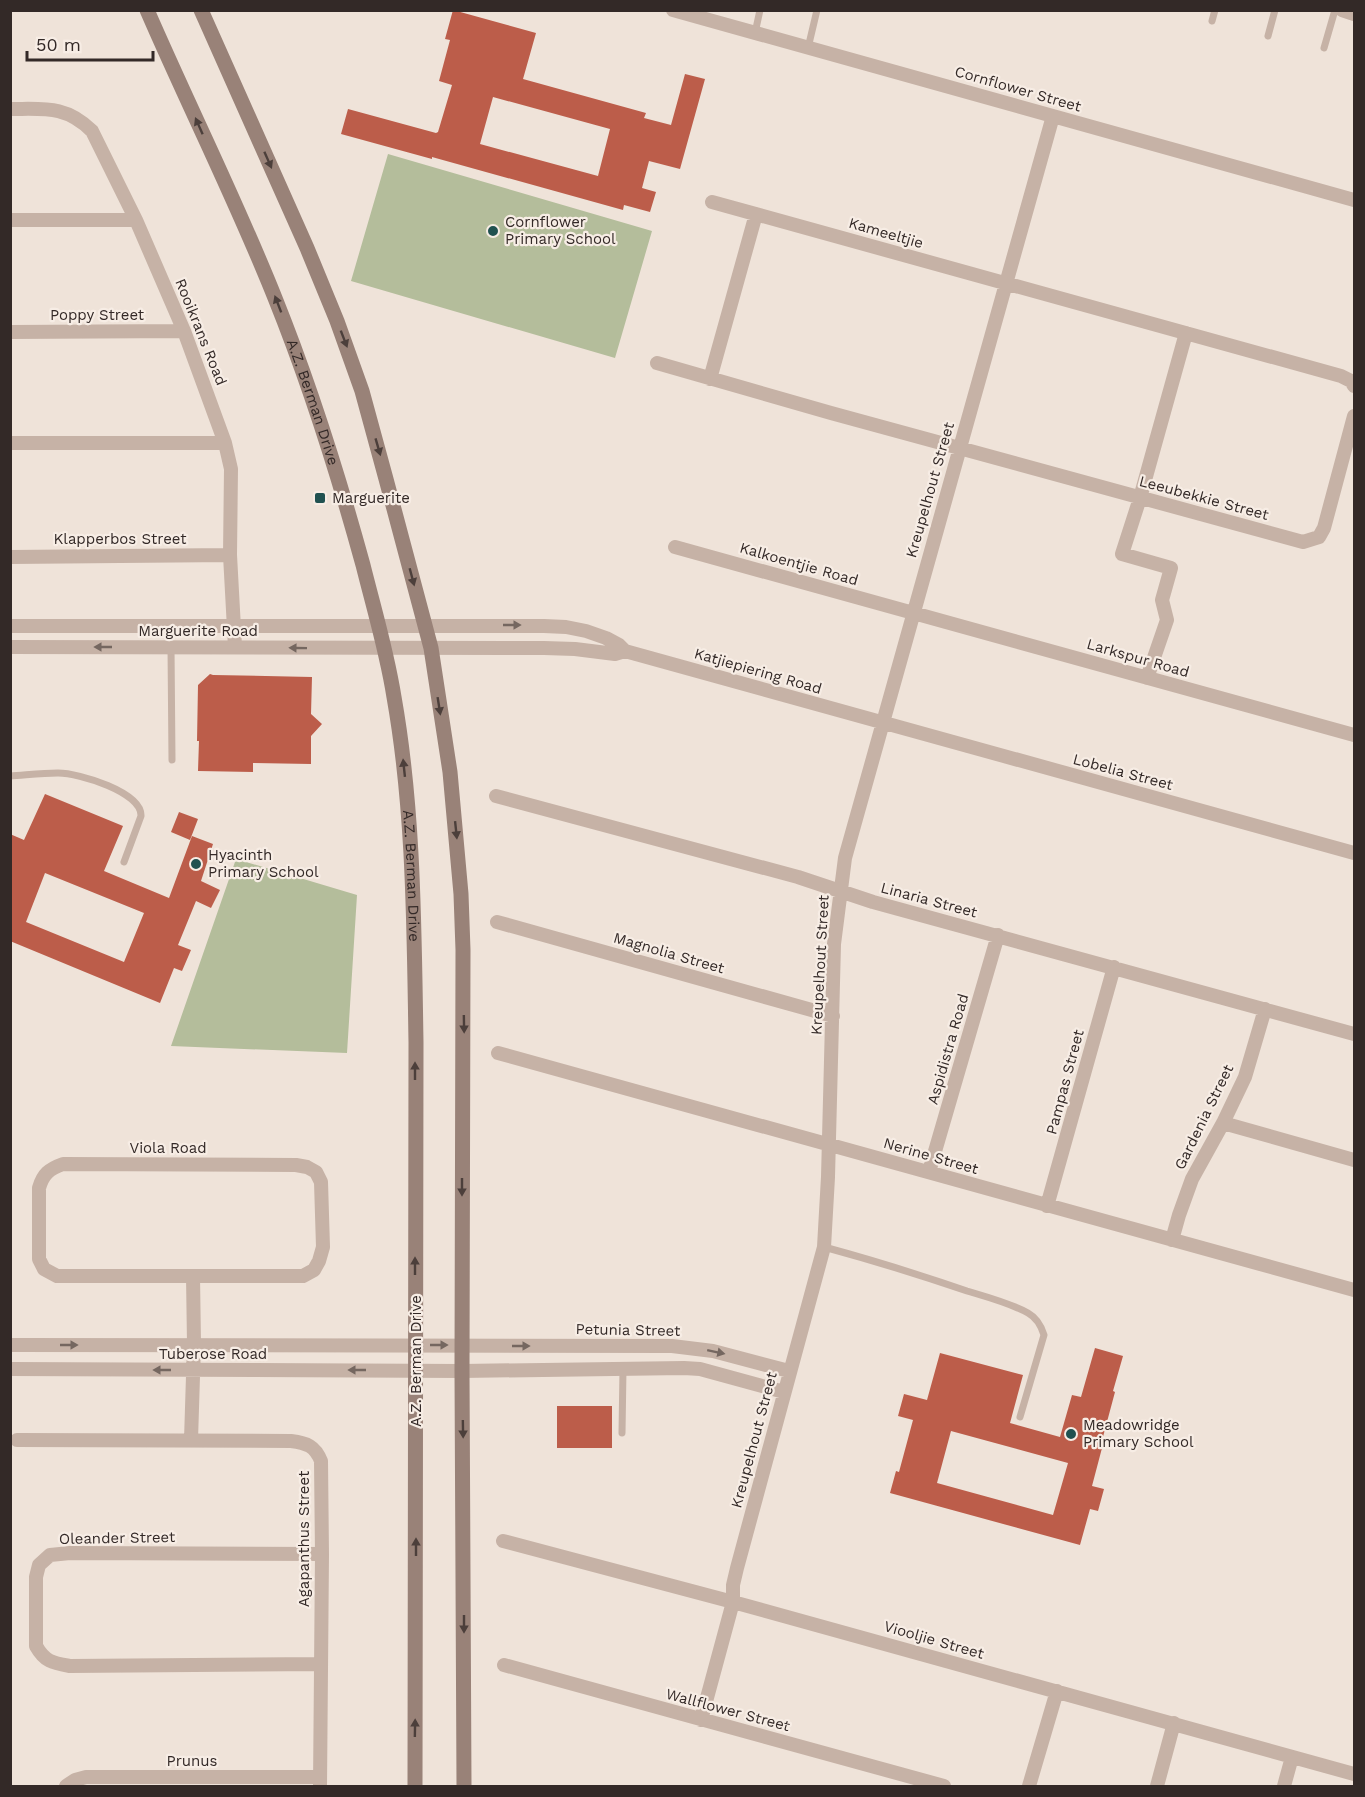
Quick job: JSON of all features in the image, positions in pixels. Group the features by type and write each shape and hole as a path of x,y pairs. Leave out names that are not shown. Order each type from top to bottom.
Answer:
{"main road":[{"name":"A.Z. Berman Drive","path":"147,10 247,232 299,359 341,485 385,648 394,695 407,802 414,929 416,1042 415,1786"},
{"path":"201,10 307,248 352,362 431,648 450,772 461,894 464,1044 462,1128 464,1786"}],"street":[{"name":"Cornflower Street","path":"673,10 698,14 755,33 1354,200"},
{"path":"1342,10 1354,14"},
{"name":"Rooikrans Road","path":"10,109 58,109 72,114 92,130 136,220 184,331 225,443 231,469 230,555 235,646"},
{"name":"Kreupelhout Street","path":"701,1720 733,1602 736,1568 789,1371 818,1276 824,1247 834,944 845,858 1053,116"},
{"name":"Kameeltjie","path":"712,202 1006,284"},
{"path":"710,379 756,214"},
{"path":"10,220 136,220"},
{"path":"1006,284 1341,376 1354,386"},
{"name":"Poppy Street","path":"10,332 184,331"},
{"path":"1148,678 1167,620 1162,600 1171,568 1122,554 1186,333"},
{"path":"657,363 960,448"},
{"name":"Leeubekkie Street","path":"960,448 1304,542 1319,537 1324,528 1354,416"},
{"path":"10,443 225,443"},
{"name":"Kalkoentjie Road","path":"675,547 913,612"},
{"name":"Klapperbos Street","path":"10,556 230,555"},
{"name":"Larkspur Road","path":"913,612 1354,735"},
{"name":"Marguerite Road","path":"10,626 425,625"},
{"name":"Katjiepiering Road","path":"425,625 566,627 586,631 606,638 625,651 883,723"},
{"name":"Marguerite Road","path":"10,647 431,648"},
{"name":"Katjiepiering Road","path":"431,648 575,649 615,654 625,651"},
{"name":"Lobelia Street","path":"883,723 1354,853"},
{"name":"Linaria Street","path":"495,795 820,883 840,892 1354,1034"},
{"name":"Magnolia Street","path":"497,922 833,1016"},
{"name":"Aspidistra Road","path":"929,1172 998,935"},
{"name":"Pampas Street","path":"1047,1206 1114,967"},
{"name":"Gardenia Street","path":"1172,1240 1192,1179 1245,1077 1265,1009"},
{"name":"Nerine Street","path":"498,1053 1354,1290"},
{"path":"1223,1123 1354,1160"},
{"name":"Viola Road","path":"63,1164 296,1165 316,1172 321,1182 323,1247 315,1270 303,1276 193,1276 71,1277 57,1276 44,1269 39,1259 39,1188 42,1176 51,1168 63,1164"},
{"path":"191,1440 194,1344 193,1276"},
{"name":"Tuberose Road","path":"10,1345 463,1346"},
{"name":"Petunia Street","path":"463,1346 672,1346 722,1353 789,1371"},
{"path":"462,1371 700,1369 784,1392"},
{"name":"Tuberose Road","path":"10,1370 462,1371"},
{"name":"Agapanthus Street","path":"17,1440 291,1441 305,1443 315,1448 321,1461 320,1782"},
{"name":"Viooljie Street","path":"503,1541 733,1602 1354,1774"},
{"name":"Oleander Street","path":"320,1664 69,1666 53,1663 41,1656 36,1647 36,1577 39,1565 50,1555 322,1554"},
{"name":"Wallflower Street","path":"504,1665 701,1720 905,1781 944,1786"},
{"path":"1029,1786 1057,1691"},
{"path":"1157,1786 1174,1723"},
{"path":"1284,1786 1292,1757"},
{"name":"Prunus","path":"66,1786 86,1777 320,1782"}],"lane":[{"path":"755,33 760,10"},
{"path":"808,48 818,10"},
{"path":"1212,21 1215,10"},
{"path":"1268,36 1275,10"},
{"path":"1324,48 1335,10"},
{"path":"171,647 172,760"},
{"path":"10,776 68,774 98,782 129,796 138,804 141,812 124,862"},
{"path":"824,1247 896,1267 997,1301 1029,1313 1038,1320 1044,1335 1020,1417"},
{"path":"622,1433 623,1369"}],"green space":[{"path":"388,154 652,231 615,358 351,281"},
{"path":"236,859 357,895 347,1053 171,1046"}],"building":[{"path":"453,10 536,33 523,79 646,113 644,118 671,125 685,74 705,79 680,169 649,161 642,188 656,192 650,212 624,205 623,210 341,134 348,109 438,132 452,85 439,81 450,40 445,39","holes":["493,97 610,129 598,176 480,144"]},
{"path":"210,674 312,677 311,714 322,724 311,736 311,764 253,763 253,772 198,771 198,685"},
{"path":"45,794 123,826 104,871 169,898 192,836 213,844 201,881 220,890 211,908 196,901 178,945 191,950 182,971 174,968 160,1003 10,941 10,834 24,840","holes":["45,873 144,913 124,962 26,922"]},
{"path":"179,812 198,819 190,840 171,832"},
{"path":"1095,1348 1123,1356 1092,1486 1104,1489 1098,1511 1090,1509 1080,1545 890,1493 896,1471 899,1472 913,1420 898,1416 904,1394 927,1400 940,1353 1023,1375 1010,1423 1060,1437 1072,1395 1081,1397","holes":["951,1431 1068,1463 1053,1515 937,1483"]},
{"path":"557,1406 612,1406 612,1448 557,1448"}],"place":[{"name":"Cornflower Primary School","path":"493,231"},
{"name":"Marguerite","path":"320,498"},
{"name":"Hyacinth Primary School","path":"196,864"},
{"name":"Meadowridge Primary School","path":"1071,1434"}]}
